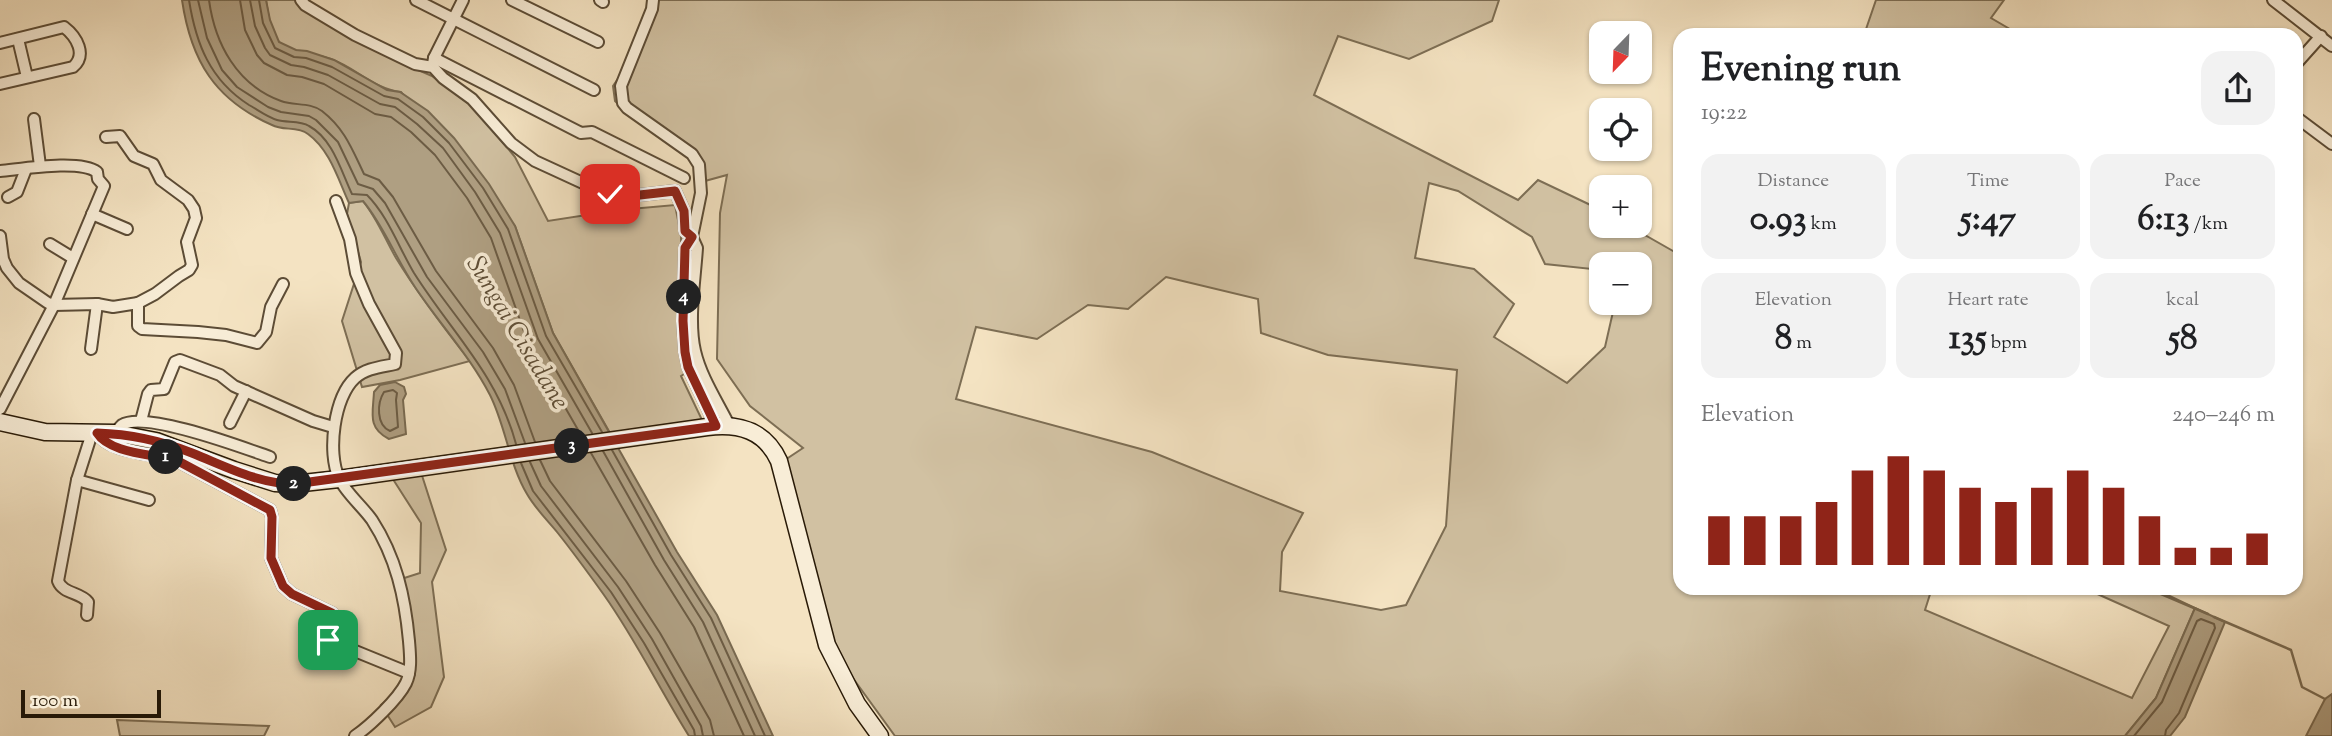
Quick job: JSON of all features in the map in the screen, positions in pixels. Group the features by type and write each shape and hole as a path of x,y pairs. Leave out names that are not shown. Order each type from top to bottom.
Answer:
{"main road":[{"path":"0,422 45,432 115,433 156,441 275,483 295,484 717,426 745,428 760,435 776,454 827,645 848,689 880,736"}],"street":[{"path":"301,0 355,35 415,64 433,63 582,133 592,132 684,178"},
{"path":"416,0 594,90"},
{"path":"433,63 463,0"},
{"path":"512,0 598,42"},
{"path":"653,0 652,9 621,86 621,93 627,108 692,154 699,165 701,193 692,237"},
{"path":"2273,0 2332,46"},
{"path":"0,43 64,27 75,39 81,54 80,60 72,67 0,84"},
{"path":"2303,56 2320,36"},
{"path":"18,39 27,78"},
{"path":"433,63 443,78 472,99 511,143 535,161 598,190 618,195 675,191 684,211 685,231 692,237 697,248 692,324 694,349 717,426"},
{"path":"34,119 40,166"},
{"path":"2303,122 2332,144"},
{"path":"0,236 1,259 19,283 38,298 54,305 97,304 113,307 138,303 189,270 192,265 187,242 196,218 194,209 188,200 161,180 153,164 134,156 121,136 106,137"},
{"path":"0,171 40,166 88,167 99,174 100,182 104,186 54,305 0,409"},
{"path":"8,197 17,192 26,169"},
{"path":"336,201 350,239 356,273 396,354 395,364 369,369 356,377 346,389 333,427 339,479 372,520 386,543 396,568 407,617 410,659 409,673 400,692 355,736"},
{"path":"92,214 127,229"},
{"path":"50,244 73,258"},
{"path":"138,303 138,326 142,329 226,335 257,343 266,332 271,307 283,284"},
{"path":"91,349 97,304"},
{"path":"141,421 148,394 151,390 164,389 177,360 220,375 233,386 333,427"},
{"path":"230,423 246,391"},
{"path":"115,433 125,423 141,421 181,428 270,457"},
{"path":"88,615 85,598 65,590 58,581 77,480 95,433 105,442 119,448 178,461 268,508 272,517 271,558 283,586 292,594 332,613 334,616 328,640 409,673"},
{"path":"77,480 149,500"}],"shaded area":[{"path":"266,0 297,0 407,65 432,76 473,107 515,157 548,221 675,205 681,235 681,336 687,372 681,376 703,422 614,440 553,333 515,226 401,92 382,87 331,59 296,50 279,42 273,33"},
{"path":"657,0 1499,0 1492,21 1409,59 1338,36 1314,95 1518,200 1538,180 1589,204 1589,238 1650,238 1673,251 1673,595 1930,595 1925,610 2132,698 2169,626 2100,595 2168,595 2195,608 2156,698 2125,736 895,736 818,630 776,466 803,448 750,406 717,359 720,213 727,175 705,181 697,159 615,101 613,86 643,43","holes":["1429,183 1458,191 1532,237 1545,264 1589,269 1589,252 1652,252 1652,315 1612,315 1605,347 1567,383 1494,337 1514,304 1474,269 1415,258","1166,277 1258,299 1261,333 1328,355 1457,370 1446,526 1406,605 1381,610 1280,591 1282,552 1303,513 1152,452 956,399 976,327 1037,339 1088,305 1128,309"]},
{"path":"1876,0 2004,0 1991,18 2008,28 1866,28"},
{"path":"363,201 413,285 470,361 362,387 342,321 361,262 347,214 349,203"},
{"path":"417,460 446,550 432,582 444,677 431,707 395,727 381,705 414,678 402,629 398,580 420,573 421,523 389,473"},
{"path":"117,720 269,726 264,736 120,736"}],"water":[{"name":"Sungai Cisadane","path":"182,0 266,0 279,42 296,50 334,60 387,90 400,92 428,111 454,138 489,184 515,226 553,333 677,552 717,615 773,736 689,736 616,612 527,494 490,395 464,353 415,287 370,211 363,201 349,203 328,157 308,134 272,125 235,104 221,91 199,60 186,22"},
{"path":"395,382 404,387 406,394 403,400 406,434 389,439 374,425 374,392 380,385"},
{"path":"2195,608 2225,622 2185,717 2170,736 2125,736 2156,698"},
{"path":"2332,694 2332,736 2306,736 2325,699"}],"waterway":[{"path":"2163,595 2208,614"},
{"path":"2214,617 2291,650 2302,687 2325,699"}],"route":[{"path":"328,640 334,616 332,613 292,594 283,586 271,558 273,527 270,510 178,461 111,446 97,433 115,433 156,441 254,477 275,483 295,484 716,426 688,367 685,352 685,248 692,237 685,231 684,211 675,191 631,196 610,194"}]}
